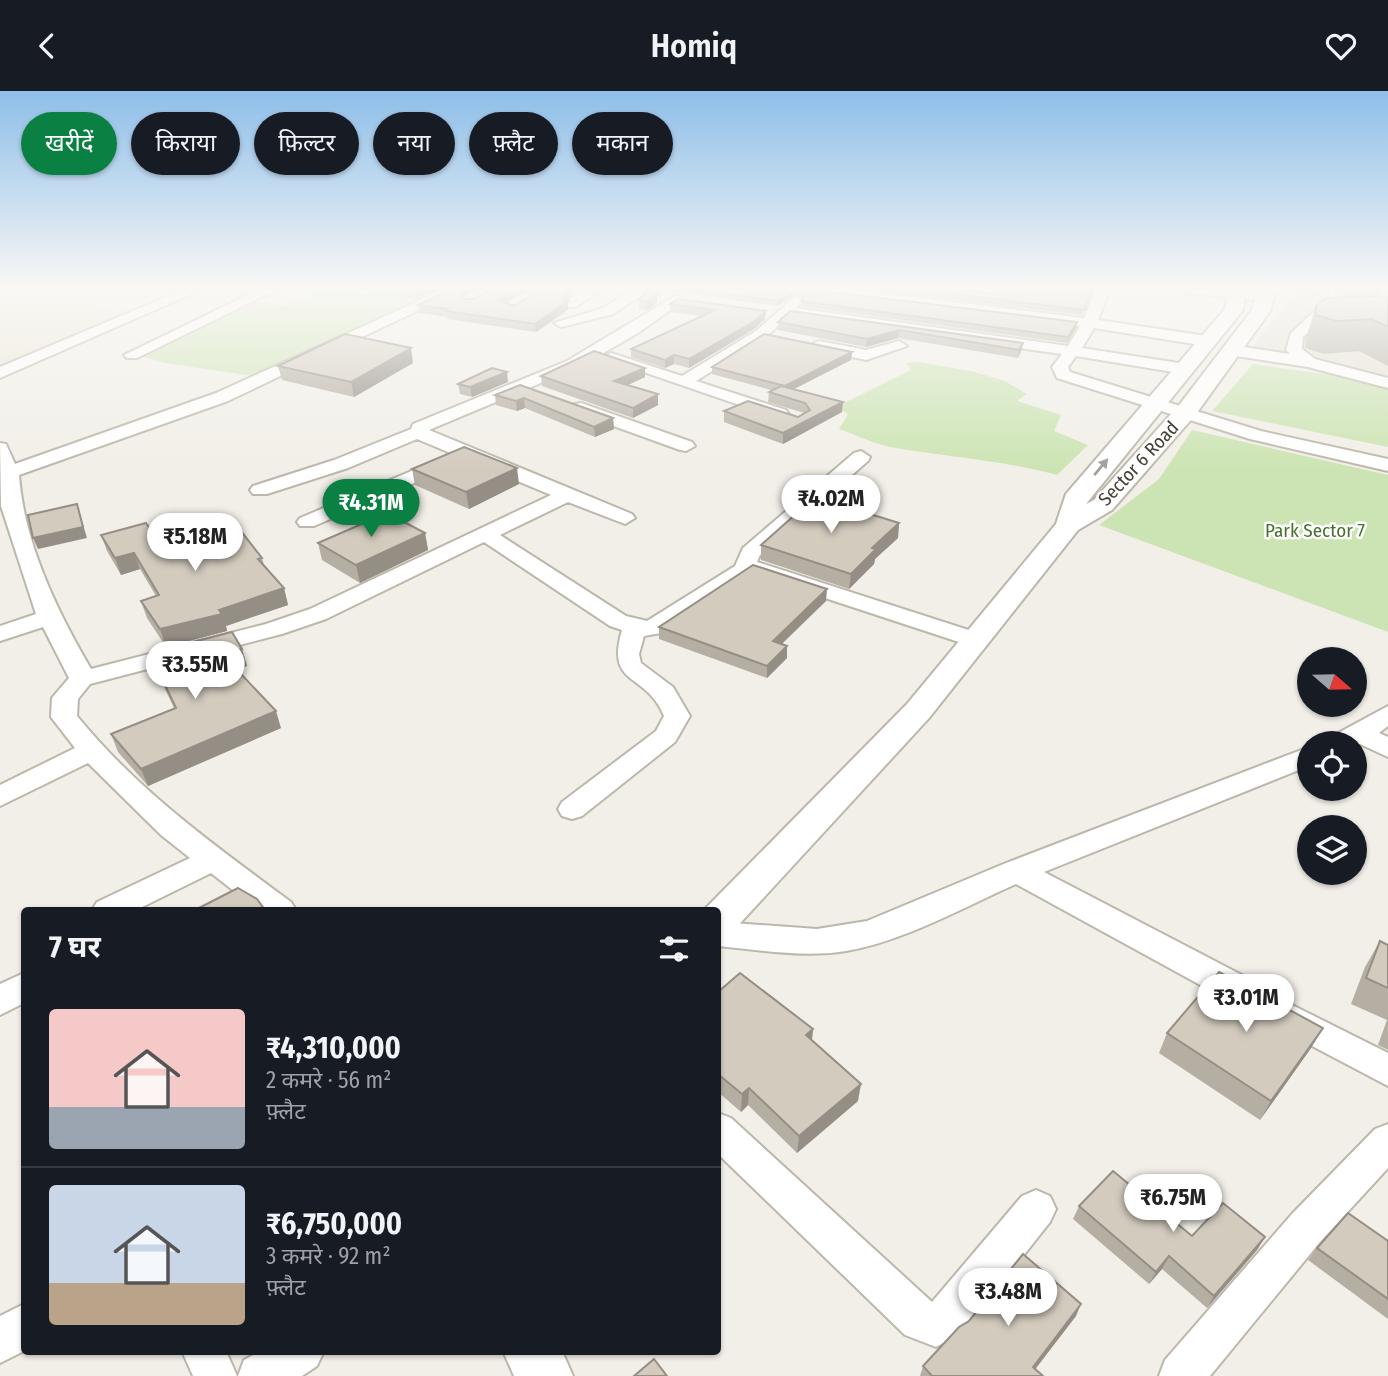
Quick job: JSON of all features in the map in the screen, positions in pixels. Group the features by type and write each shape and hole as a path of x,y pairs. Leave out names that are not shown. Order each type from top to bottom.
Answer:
{"street":[{"path":"0,373 56,349"},
{"path":"132,355 145,349"},
{"path":"9,472 222,397 326,349"},
{"path":"419,432 419,428 428,423 523,387 601,349"},
{"path":"685,381 743,349"},
{"path":"835,349 866,355 891,349"},
{"path":"1061,349 1185,369"},
{"name":"Sector 6 Road","path":"1069,525 1074,499 1201,349"},
{"path":"1295,349 1299,356 1309,362"},
{"path":"1230,350 1309,362 1388,383"},
{"name":"Sector 6 Road","path":"1069,525 1103,505 1185,412 1230,350"},
{"path":"1074,351 1060,367 1063,375 1156,401 1256,435 1388,465"},
{"path":"594,353 798,420"},
{"path":"523,387 686,446"},
{"path":"260,490 341,464 419,432 625,518"},
{"path":"0,448 9,472 5,508 49,617 76,664 81,679"},
{"path":"307,522 466,453"},
{"path":"861,457 750,552 745,565 976,640"},
{"path":"276,907 171,828 91,751 64,717 62,708 65,698 81,679 274,629 318,614 568,494"},
{"path":"721,918 918,711 1069,525"},
{"path":"485,534 618,621 634,628 653,628 748,568"},
{"path":"0,634 49,617"},
{"path":"572,809 666,736 677,716 673,703 659,685 630,666 627,654 634,628"},
{"path":"1361,731 1388,714"},
{"path":"1367,743 1388,748"},
{"path":"0,797 91,751"},
{"path":"721,935 817,941 846,939 874,932 1017,870 1297,761"},
{"path":"114,907 214,859"},
{"path":"1017,870 1388,1071"},
{"path":"0,1001 21,988"},
{"path":"721,1134 920,1320 936,1325 948,1317 1036,1209"},
{"path":"1181,1376 1306,1228 1388,1141"},
{"path":"0,1341 21,1328"},
{"path":"206,1355 215,1376"},
{"path":"260,1376 295,1355"},
{"path":"533,1355 545,1376"}],"shaded area":[{"path":"0,349 46,349 0,369"},
{"path":"1250,349 1388,349 1388,381 1247,353"}],"green space":[{"path":"140,349 315,349 253,376 165,363 132,353"},
{"path":"919,362 971,371 1005,381 1027,394 1017,401 1061,415 1054,431 1088,445 1057,475 995,462 890,447 839,429 848,414 836,407 911,370 906,363"},
{"path":"1253,364 1388,383 1388,447 1212,411"},
{"name":"Park Sector 7","path":"1192,430 1388,475 1388,632 1099,525 1159,479"}],"building":[{"path":"314,349 409,349 351,382 278,366"},
{"path":"631,349 706,349 689,359 674,355 665,360"},
{"path":"740,349 837,349 852,352 785,386 712,367"},
{"path":"594,351 645,368 614,381 658,394 633,408 541,376"},
{"path":"492,368 507,372 470,387 458,384"},
{"path":"520,385 613,418 594,427 524,398 516,401 495,395"},
{"path":"781,386 843,402 783,433 724,411 748,401 798,417 810,410 805,403 769,392"},
{"path":"464,447 517,468 466,492 412,469"},
{"path":"815,497 899,523 872,548 876,549 851,574 761,545"},
{"path":"77,504 83,527 33,538 28,515"},
{"path":"387,513 425,533 356,565 318,543"},
{"path":"146,523 162,547 237,526 262,558 258,559 284,588 219,610 222,614 160,629 141,601 159,595 134,553 115,558 101,535"},
{"path":"753,565 827,589 773,641 787,646 767,666 659,627"},
{"path":"232,632 242,649 223,655 276,711 141,769 111,734 176,708 150,653"},
{"path":"238,888 257,899 263,907 201,907"},
{"path":"1380,941 1388,945 1388,988 1366,978"},
{"path":"1219,972 1323,1028 1271,1101 1167,1033"},
{"path":"740,973 813,1029 806,1035 861,1084 799,1136 749,1088 742,1094 721,1076 721,989"},
{"path":"1113,1171 1192,1236 1223,1203 1265,1237 1214,1296 1169,1256 1156,1272 1079,1206"},
{"path":"1348,1213 1388,1241 1388,1299 1317,1248"},
{"path":"1023,1254 1081,1304 1033,1367 1043,1376 932,1376 923,1366 959,1327 969,1321"},
{"path":"654,1359 667,1376 634,1376"}]}
